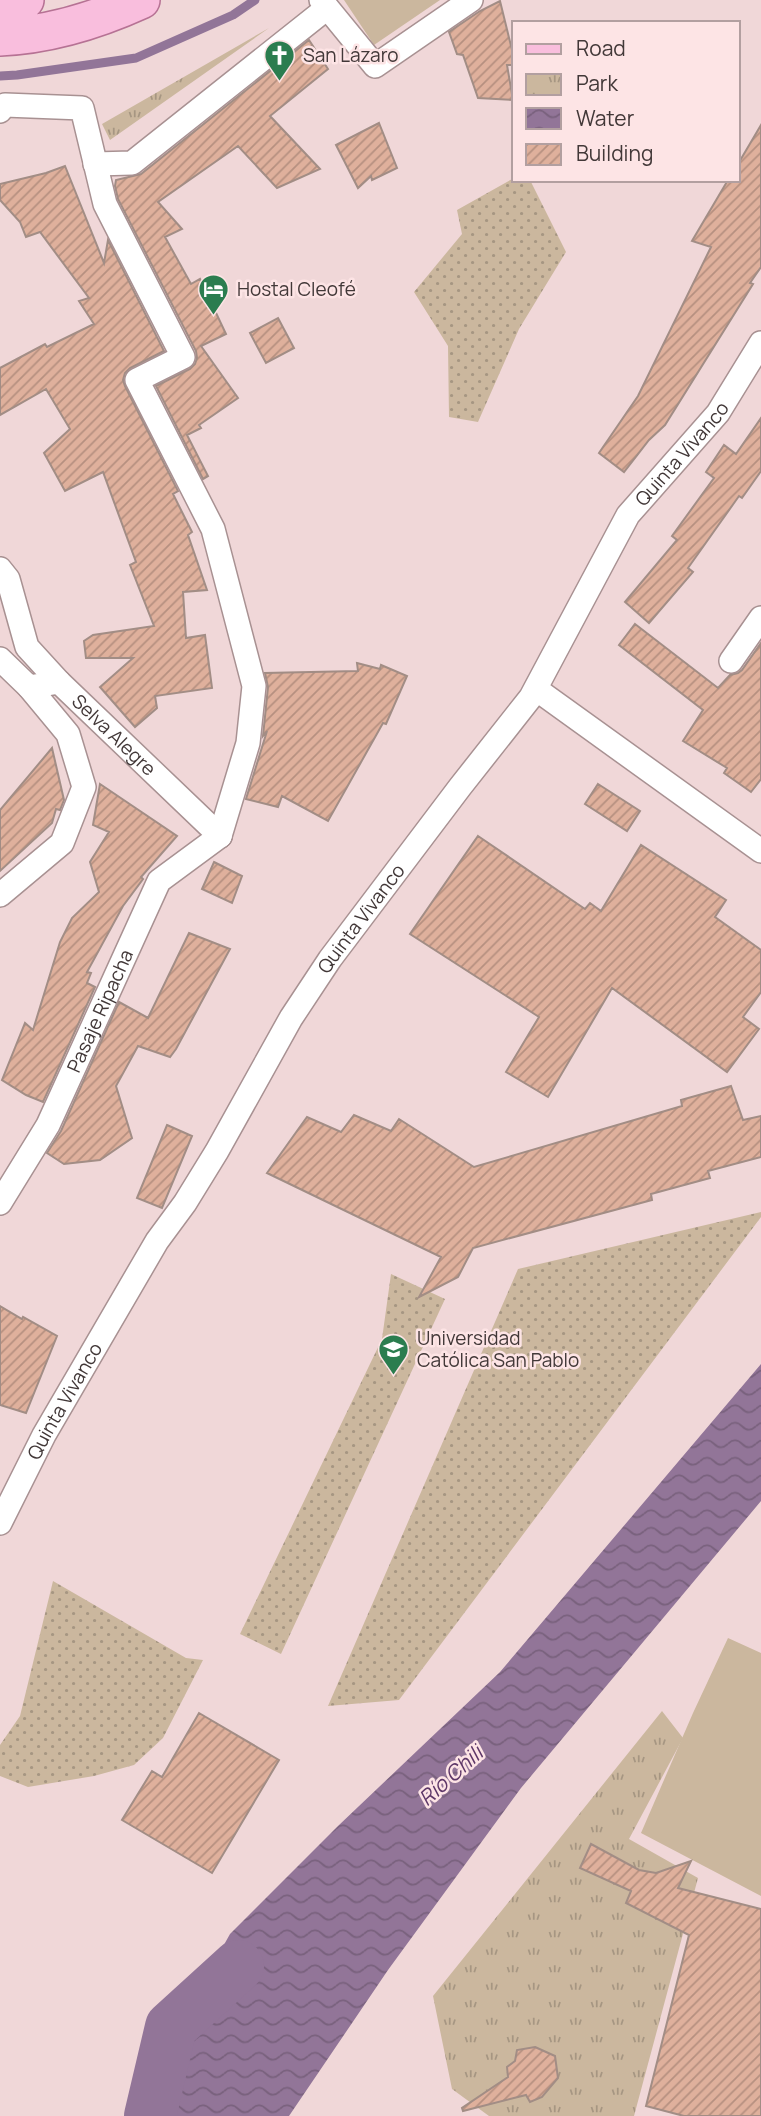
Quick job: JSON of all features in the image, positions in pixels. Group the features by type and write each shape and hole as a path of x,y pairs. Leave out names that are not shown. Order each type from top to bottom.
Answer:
{"main road":[{"path":"0,3 25,0"},
{"path":"0,37 68,26 117,11 141,0"}],"street":[{"path":"95,164 132,163 324,4 375,66 471,0"},
{"path":"0,111 5,104 82,108 105,204 183,357 137,380 213,529 254,686 248,743 220,836"},
{"name":"Quinta Vivanco","path":"0,1522 44,1435 157,1241 185,1203 217,1151 291,1018 330,959 536,689 628,515 718,413 761,343"},
{"path":"0,569 8,579 27,647 59,682"},
{"path":"731,661 761,618"},
{"path":"0,659 29,687 68,734 84,787 62,844 0,895"},
{"name":"Selva Alegre","path":"29,687 59,682 220,836"},
{"path":"536,689 761,851"},
{"name":"Pasaje Ripacha","path":"0,1203 48,1125 159,881 220,836"}],"green space":[{"path":"344,0 440,0 374,45"},
{"path":"269,28 110,140 102,124"},
{"path":"512,179 512,182 531,182 566,252 519,329 478,422 449,417 448,346 414,292 462,234 457,210"},
{"path":"761,1212 761,1217 399,1700 328,1706 518,1269"},
{"path":"391,1274 445,1299 281,1654 240,1634 382,1339"},
{"path":"53,1581 186,1658 203,1660 163,1738 134,1765 94,1776 28,1787 0,1776 0,1745 20,1716"},
{"path":"728,1638 761,1653 761,1896 641,1833"},
{"path":"662,1711 683,1738 629,1839 698,1878 634,2116 489,2116 452,2089 433,1996"}],"water":[{"path":"761,1364 761,1501 521,1788 388,1970 289,2116 128,2116 230,1934 338,1826 500,1672"}],"building":[{"path":"500,1 512,50 512,65 507,65 512,100 478,98 463,55 457,54 449,32"},
{"path":"309,40 328,69 270,116 320,169 277,188 238,146 158,202 182,229 165,237 191,284 200,279 226,334 201,346 238,398 199,425 201,428 187,435 208,476 203,479 156,386 190,369 197,358 196,351 118,199 116,180 141,174"},
{"path":"379,123 397,168 372,180 371,176 358,188 336,145"},
{"path":"761,125 761,267 665,425 649,440 624,472 599,453 638,396 711,247 692,241 727,182 740,182 740,161"},
{"path":"65,166 104,263 108,240 164,351 130,368 123,380 178,491 173,494 192,532 188,535 207,590 183,592 186,638 205,635 212,688 155,696 157,708 135,727 100,687 133,658 86,658 84,641 93,635 154,626 130,565 136,562 103,472 65,491 44,453 70,429 46,389 0,415 0,368 45,344 47,347 94,324 79,301 89,298 40,232 26,237 20,222 0,200 0,184"},
{"path":"278,318 294,348 266,363 250,333"},
{"path":"761,418 761,471 742,498 739,496 688,568 693,572 649,623 625,602 677,540 672,536 714,478 706,472 724,445 736,454"},
{"path":"635,624 718,688 730,675 742,670 761,643 761,779 751,792 724,773 727,768 683,741 703,710 619,645"},
{"path":"357,663 380,669 381,665 407,676 386,724 383,723 328,821 282,796 278,807 246,799 267,731 263,736 268,687 265,673 358,671"},
{"path":"52,748 64,800 60,810 56,809 52,823 0,871 0,810"},
{"path":"100,784 177,836 141,877 143,879 123,906 87,972 91,973 87,983 95,987 43,1102 2,1080 25,1023 33,1030 60,942 72,918 99,892 90,862 109,832 93,825"},
{"path":"598,784 640,811 627,831 585,804"},
{"path":"478,836 585,909 590,903 601,911 641,845 726,900 715,917 761,950 761,992 743,1017 759,1029 727,1072 612,988 548,1097 506,1072 539,1017 410,934"},
{"path":"214,862 242,876 232,903 202,889"},
{"path":"189,933 230,949 170,1057 138,1046 116,1086 132,1138 100,1160 64,1164 47,1153 61,1131 119,1002 148,1018"},
{"name":"Universidad Católica San Pablo","path":"731,1086 743,1120 761,1116 761,1157 708,1171 710,1178 651,1194 652,1200 473,1248 458,1277 419,1297 441,1257 267,1173 307,1117 341,1132 354,1115 391,1131 399,1119 474,1167 682,1106 681,1100"},
{"path":"167,1125 192,1136 162,1208 137,1198"},
{"path":"0,1306 57,1336 26,1413 0,1405"},
{"path":"199,1713 279,1760 212,1873 122,1820 152,1771 162,1777"},
{"path":"591,1844 639,1870 656,1873 691,1861 678,1888 761,1909 761,2116 684,2116 646,2106 689,1935 626,1903 631,1891 580,1868"},
{"path":"535,2047 555,2056 558,2078 542,2097 530,2102 526,2095 463,2111 462,2108 508,2077 507,2067 515,2061 517,2050"}],"waterway":[{"path":"0,76 136,58 233,15 255,0"},
{"name":"Río Chili","path":"150,2116 171,2027 238,1966"}],"place":[{"name":"San Lázaro","path":"280,82"},
{"name":"Hostal Cleofé","path":"214,316"},
{"name":"Universidad Católica San Pablo","path":"394,1376"}]}
